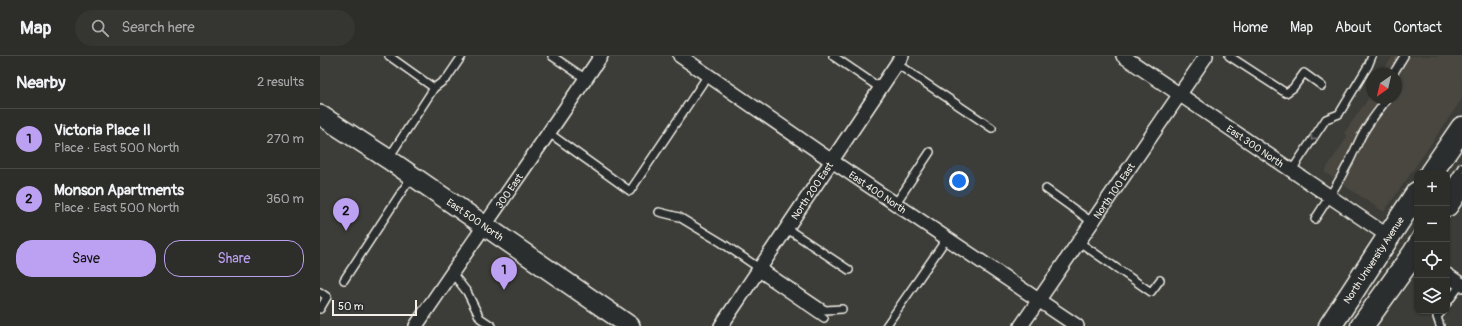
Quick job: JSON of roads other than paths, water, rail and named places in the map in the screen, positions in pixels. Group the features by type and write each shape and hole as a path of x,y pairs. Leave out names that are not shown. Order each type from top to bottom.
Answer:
{"highway":[{"path":"1433,170 1462,128"},
{"name":"North University Avenue","path":"1330,326 1414,197"},
{"path":"1362,326 1414,248"}],"street":[{"name":"300 East","path":"416,326 601,56"},
{"name":"East 400 North","path":"680,56 832,161 1077,326"},
{"name":"East 300 North","path":"1123,56 1388,236"},
{"name":"North 100 East","path":"1021,326 1206,56"},
{"name":"North 200 East","path":"721,326 832,161 880,88 897,59"},
{"name":"East 500 North","path":"320,116 388,159 630,326"},
{"path":"1450,277 1461,284"}],"lane":[{"path":"389,56 434,88"},
{"path":"388,159 434,88 447,78 462,56"},
{"path":"552,56 586,79"},
{"path":"833,56 880,88"},
{"path":"1229,56 1286,93 1293,88 1304,73 1322,86"},
{"path":"1292,170 1326,119 1339,114 1368,66 1372,56"},
{"path":"1397,68 1404,56"},
{"path":"897,59 992,128"},
{"path":"549,133 630,190 708,75"},
{"path":"1315,219 1357,149 1360,140 1384,104"},
{"path":"896,203 930,152"},
{"path":"1453,191 1462,167"},
{"path":"344,280 412,176"},
{"path":"1046,189 1092,222"},
{"path":"659,212 679,217 825,310 842,309"},
{"path":"786,228 849,270"},
{"path":"886,326 947,238"},
{"path":"1079,242 1151,292 1160,280"},
{"path":"759,268 824,318"},
{"path":"452,273 467,292 480,318 492,326"},
{"path":"1450,300 1461,284"},
{"path":"320,292 328,297 320,309"},
{"path":"1440,314 1437,317 1440,326"}],"place":[{"name":"Monson Apartments","path":"346,231"},
{"name":"Victoria Place Il","path":"504,290"}]}
